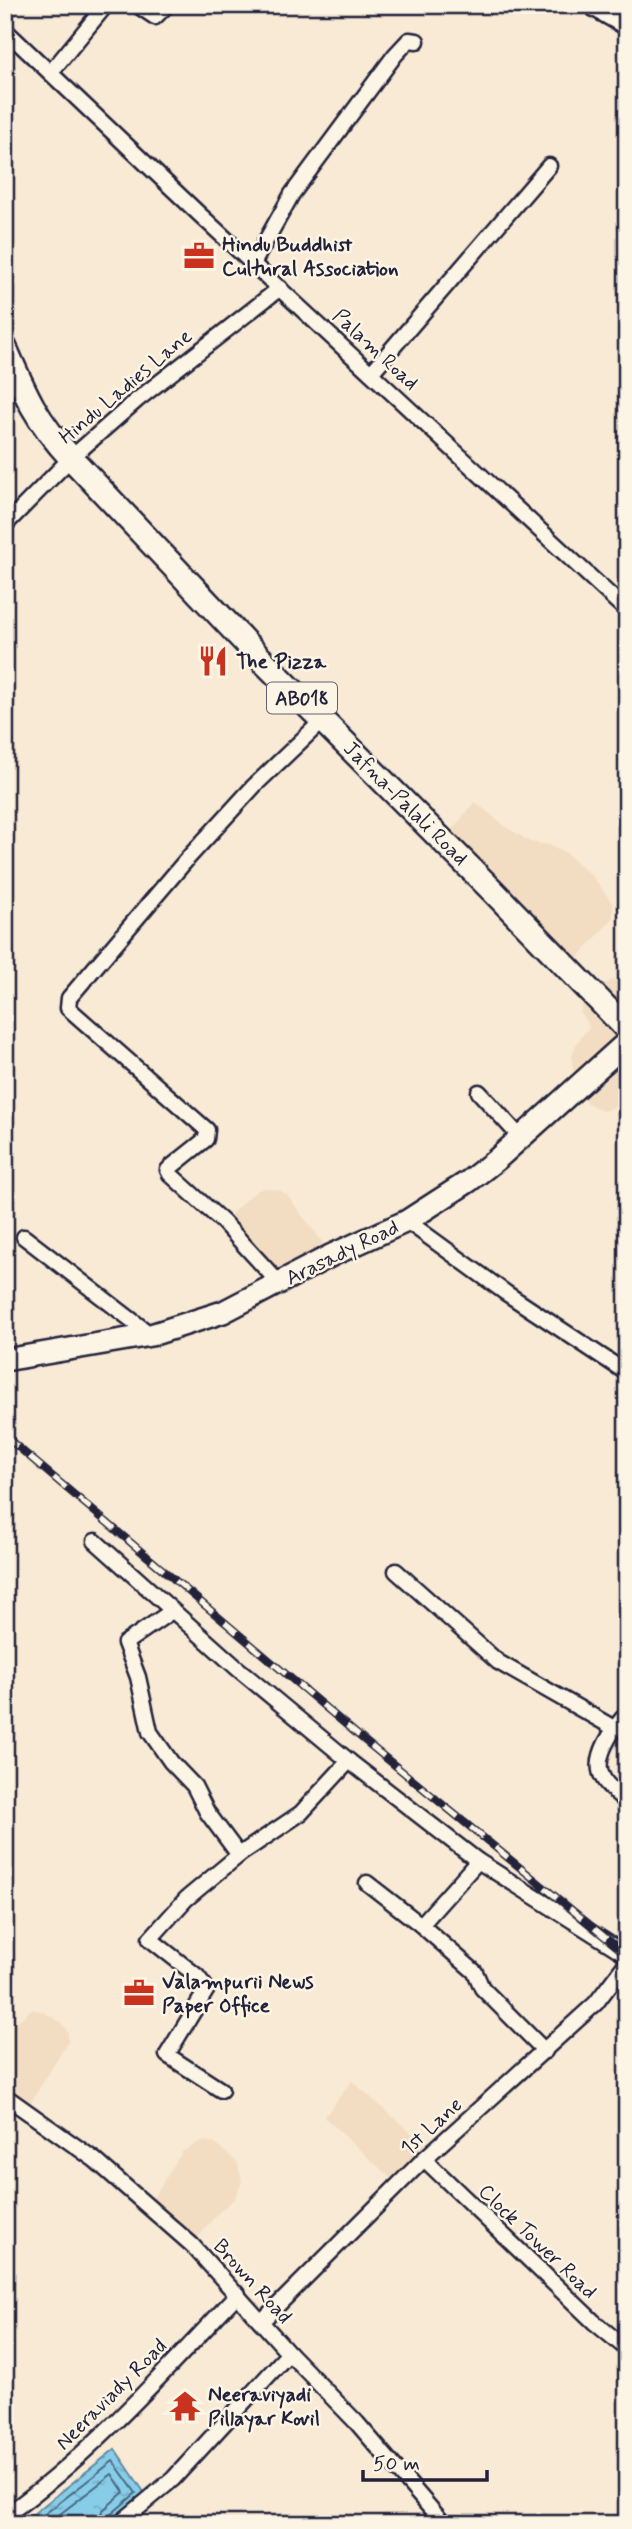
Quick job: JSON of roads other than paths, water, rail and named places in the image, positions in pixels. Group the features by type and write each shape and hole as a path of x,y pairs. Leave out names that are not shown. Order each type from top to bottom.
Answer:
{"main road":[{"name":"Jafna-Palali Road","path":"5,348 29,404 47,432 260,658 324,719 627,1029"},
{"name":"Arasady Road","path":"5,1360 151,1335 223,1312 332,1255 407,1220 469,1181 627,1042"}],"street":[{"path":"51,72 106,5"},
{"path":"137,5 155,17 167,5"},
{"path":"592,5 594,9 627,28"},
{"name":"Palam Road","path":"5,30 627,611"},
{"path":"254,262 292,194 348,117 395,55 409,40 417,41"},
{"path":"371,373 549,166"},
{"name":"Hindu Ladies Lane","path":"5,525 71,458 137,400 280,288"},
{"path":"279,1283 223,1222 168,1170 206,1139 206,1130 68,1008 67,1004 69,998 188,858 254,786 324,719"},
{"path":"479,1092 520,1138"},
{"path":"407,1220 506,1293 627,1373"},
{"path":"24,1237 151,1335"},
{"path":"94,1541 237,1668 349,1761 478,1861 627,1955"},
{"path":"396,1571 498,1662 614,1728"},
{"path":"172,1611 125,1643 138,1677 150,1732 171,1762 194,1786 207,1812 239,1855"},
{"path":"627,1713 614,1728 599,1763 602,1777 627,1802"},
{"path":"220,2090 167,2055 207,1989 197,1976 150,1939 186,1899 239,1855 301,1813 349,1761"},
{"path":"421,1925 478,1861"},
{"path":"367,1883 475,1972 482,1988 545,2051"},
{"name":"1st Lane","path":"262,2321 424,2159 596,2003 627,1962"},
{"name":"Brown Road","path":"5,2096 95,2160 192,2245 289,2353 357,2423 444,2524"},
{"name":"Clock Tower Road","path":"424,2159 594,2322 627,2349"},
{"name":"Neeraviady Road","path":"5,2516 64,2470 122,2415 238,2294"},
{"path":"119,2524 173,2479 289,2353"}],"water":[{"path":"115,2449 146,2495 111,2524 31,2524 27,2519"}],"railway":[{"path":"5,1436 365,1741 627,1955"}],"place":[{"name":"Hindu Buddhist Cultural Association","path":"199,256"},
{"name":"The Pizza","path":"213,661"},
{"name":"Valampurii News Paper Office","path":"139,1993"},
{"name":"Neeraviyadi Pillayar Kovil","path":"185,2406"}]}
